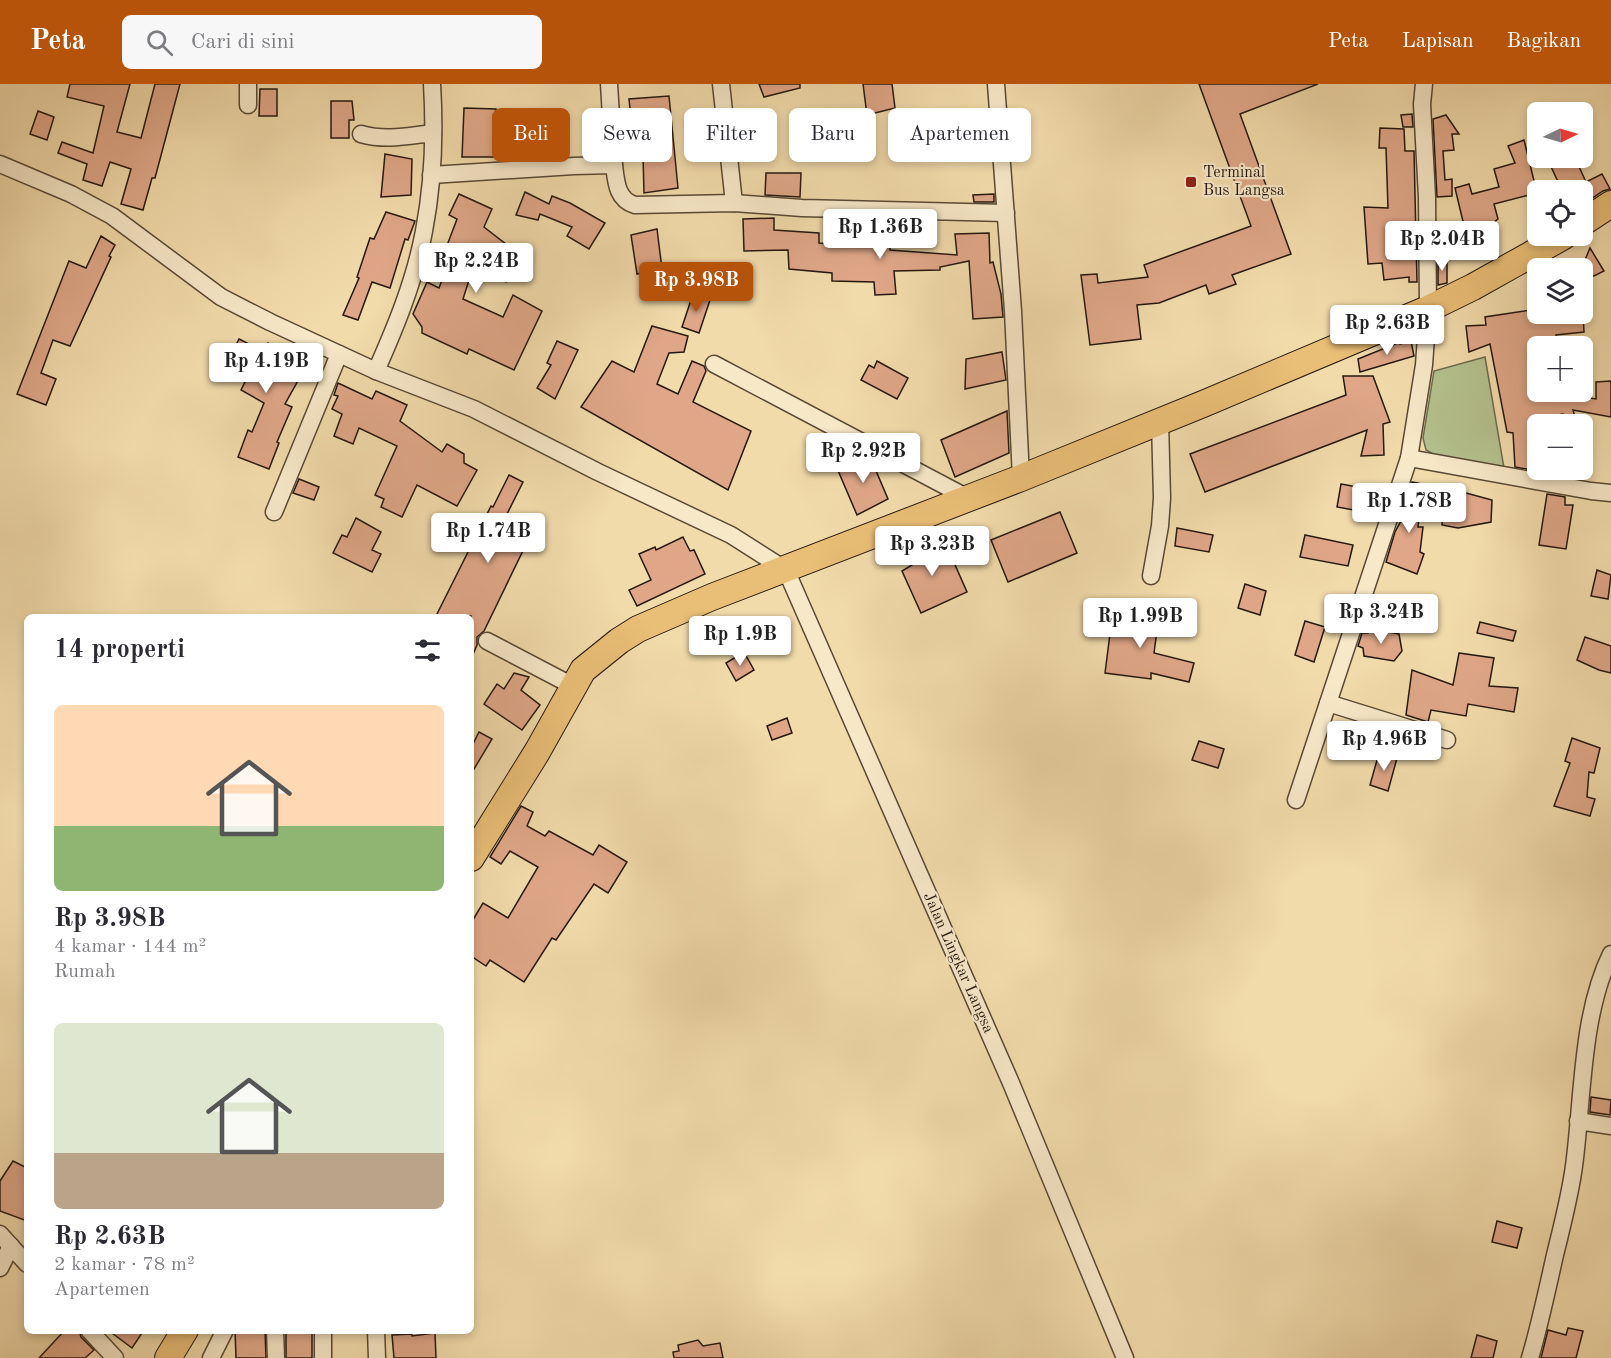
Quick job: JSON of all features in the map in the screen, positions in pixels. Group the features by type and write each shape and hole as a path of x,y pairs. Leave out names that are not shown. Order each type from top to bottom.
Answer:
{"highway":[{"path":"1593,216 1611,204"},
{"path":"474,853 537,752 583,670 638,629 712,597 1021,478 1428,309 1546,246"},
{"path":"168,1358 183,1334"}],"street":[{"path":"248,84 248,105"},
{"path":"376,371 396,326 424,231 431,175 432,84"},
{"path":"609,84 614,165 620,193 632,204 734,203 802,208 1006,213"},
{"path":"721,84 734,203"},
{"path":"996,84 1013,311 1021,478"},
{"path":"1296,800 1409,458 1424,365 1428,309 1427,197 1422,104 1424,84"},
{"path":"361,134 373,138 391,139 433,133"},
{"path":"0,164 71,194 112,216 221,297 376,371 474,409 598,472 731,535 786,570"},
{"path":"431,175 614,165"},
{"path":"274,512 339,354"},
{"path":"714,364 968,498"},
{"path":"1151,576 1160,526 1162,498 1160,421"},
{"path":"1409,458 1611,493"},
{"name":"Jalan Lingkar Langsa","path":"786,570 1011,1083 1125,1358"},
{"path":"487,641 573,686"},
{"path":"1328,703 1447,740"},
{"path":"1530,1358 1566,1215 1593,1014 1603,973 1611,954"},
{"path":"1578,1121 1611,1126"},
{"path":"6,1240 24,1261"},
{"path":"0,1268 6,1240"},
{"path":"93,1334 115,1358"},
{"path":"211,1358 223,1334"},
{"path":"275,1334 276,1358"},
{"path":"323,1334 323,1358"},
{"path":"376,1334 377,1358"}],"green space":[{"path":"1485,357 1504,468 1435,455 1426,450 1423,438 1434,371"}],"building":[{"path":"70,84 130,84 117,132 141,138 155,84 180,84 155,178 152,178 143,210 121,204 131,169 110,162 102,186 83,180 87,164 58,153 62,142 93,153 104,106 67,97"},
{"path":"759,84 800,84 800,88 764,97"},
{"path":"863,84 892,84 895,108 876,113 876,108 866,108"},
{"path":"1199,84 1318,84 1240,114 1291,254 1232,275 1236,284 1209,294 1206,285 1159,303 1137,305 1141,339 1090,345 1081,275 1097,274 1098,283 1148,277 1144,265 1251,226"},
{"path":"260,89 277,89 277,116 259,116"},
{"path":"669,96 670,108 630,108 629,99"},
{"path":"331,101 352,101 354,120 349,120 349,138 331,138"},
{"path":"464,108 492,109 492,157 462,157"},
{"path":"38,111 54,117 47,140 30,134"},
{"path":"1412,114 1413,127 1403,127 1401,115"},
{"path":"1446,115 1459,134 1452,134 1454,150 1443,151 1445,180 1452,179 1452,196 1437,197 1433,119"},
{"path":"672,127 678,188 644,193 643,162 672,162"},
{"path":"1380,128 1404,129 1405,151 1414,151 1417,282 1409,282 1409,277 1384,280 1382,263 1368,264 1364,207 1388,208 1386,148 1379,148"},
{"path":"1524,140 1527,168 1531,168 1534,180 1527,180 1527,196 1494,204 1498,219 1493,223 1494,226 1466,234 1455,188 1469,184 1472,194 1499,187 1494,169 1515,163 1508,146"},
{"path":"385,154 412,159 411,195 381,197"},
{"path":"1552,168 1580,168 1585,180 1557,180"},
{"path":"766,173 801,173 800,197 765,195"},
{"path":"1602,174 1610,189 1593,198 1593,180 1590,180"},
{"path":"525,192 549,204 552,196 570,203 605,223 589,249 567,236 572,227 540,214 538,220 516,215"},
{"path":"459,194 492,209 484,227 520,255 506,282 475,261 463,299 503,317 513,295 542,311 514,370 469,349 467,354 422,333 422,327 413,314 427,282 439,288 453,251 446,248 457,219 449,215"},
{"path":"994,194 994,202 974,202 973,195"},
{"path":"386,212 415,221 408,240 405,239 390,288 372,282 358,320 343,315 359,278 357,277 370,238 374,239"},
{"path":"774,218 774,230 819,233 819,243 870,246 871,222 892,224 890,250 957,255 955,234 989,233 990,263 993,262 1001,294 1003,317 973,319 969,261 940,267 940,270 894,271 896,294 875,295 874,282 832,281 832,273 789,269 788,250 744,251 743,219"},
{"path":"657,229 662,269 637,274 631,235"},
{"path":"101,236 115,245 70,346 53,340 41,373 56,379 46,405 17,394 69,261 86,268"},
{"path":"1590,248 1604,271 1593,276 1593,258 1586,258"},
{"path":"1447,259 1447,283 1438,285 1438,260"},
{"path":"693,294 710,300 699,333 682,327"},
{"path":"1527,311 1527,324 1584,324 1584,332 1556,336 1527,336 1527,402 1593,402 1593,399 1596,399 1596,382 1611,381 1611,417 1573,410 1574,414 1527,414 1527,469 1515,467 1513,433 1507,432 1490,344 1469,352 1466,326 1486,325 1485,317"},
{"path":"652,326 688,336 684,352 669,353 657,384 678,394 692,361 704,366 706,371 693,402 751,431 728,490 581,407 612,361 634,372"},
{"path":"239,339 263,351 268,343 295,358 301,348 313,354 285,404 292,407 277,442 279,443 269,469 238,457 248,430 252,432 264,403 241,390 245,382 223,371"},
{"path":"557,341 578,350 555,399 537,388 551,365 547,363"},
{"path":"1411,341 1414,356 1360,372 1358,359 1400,342 1400,344"},
{"path":"1002,352 1006,380 965,389 966,359"},
{"path":"877,361 908,378 897,399 861,380 869,365 874,368"},
{"path":"1343,376 1373,376 1390,422 1383,424 1384,455 1361,456 1367,430 1205,492 1190,454 1346,395"},
{"path":"338,383 372,399 376,391 407,405 400,421 442,452 447,444 464,454 464,463 477,470 457,506 417,485 402,517 381,507 384,499 375,495 397,446 359,428 353,444 334,436 342,414 332,409 338,396 334,395"},
{"path":"1007,411 1009,453 955,477 941,440"},
{"path":"864,455 871,459 888,499 857,515 837,468"},
{"path":"509,475 523,482 507,514 534,528 484,631 477,637 474,652 474,614 437,614 491,506 493,507"},
{"path":"299,479 319,487 314,500 293,493"},
{"path":"1412,482 1423,484 1418,527 1423,527 1420,552 1424,554 1417,574 1386,562 1395,532 1403,517 1401,516"},
{"path":"1341,484 1369,489 1365,512 1337,507"},
{"path":"1444,487 1492,500 1491,522 1458,528 1442,525"},
{"path":"1547,494 1565,497 1565,505 1573,505 1566,549 1539,545"},
{"path":"1060,512 1077,553 1008,582 991,540"},
{"path":"356,518 381,532 372,550 381,554 372,572 333,553 342,535 347,537"},
{"path":"1177,528 1213,535 1209,552 1175,546"},
{"path":"1305,535 1353,545 1348,566 1300,557"},
{"path":"683,537 690,551 694,550 705,574 637,606 629,590 651,580 639,554 655,547 656,550"},
{"path":"922,538 930,557 948,549 967,592 921,613 902,571 912,565 904,547"},
{"path":"1597,570 1611,575 1608,599 1591,596"},
{"path":"1245,584 1266,591 1260,615 1238,608"},
{"path":"1113,610 1159,616 1154,653 1194,663 1189,682 1151,673 1151,679 1105,673"},
{"path":"1305,621 1325,627 1314,662 1295,655"},
{"path":"1480,622 1516,631 1513,641 1477,633"},
{"path":"1369,628 1399,634 1402,651 1394,661 1364,656 1363,648 1358,646 1362,633 1368,633"},
{"path":"1585,637 1611,646 1611,673 1577,660"},
{"path":"744,652 754,670 736,681 726,663"},
{"path":"1459,653 1494,658 1489,686 1518,688 1514,712 1468,704 1466,716 1431,710 1428,722 1406,715 1412,670 1453,685"},
{"path":"514,673 529,677 521,690 540,705 522,730 484,704 497,684 504,689"},
{"path":"787,718 792,733 772,740 767,726"},
{"path":"479,732 492,739 474,769 474,742"},
{"path":"1572,738 1600,748 1594,773 1589,772 1587,797 1595,799 1590,816 1554,806 1570,763 1565,761"},
{"path":"1199,741 1224,749 1218,768 1192,760"},
{"path":"1379,753 1397,758 1388,791 1370,785"},
{"path":"521,806 533,812 527,826 545,836 549,831 593,855 599,845 627,862 608,893 594,884 556,940 552,938 524,982 490,960 486,966 474,958 474,918 483,903 508,918 538,867 510,851 501,864 490,857"},
{"path":"1591,1097 1611,1100 1610,1115 1590,1112"},
{"path":"13,1161 24,1166 24,1220 0,1211 0,1181"},
{"path":"1497,1221 1522,1228 1517,1248 1492,1242"},
{"path":"1568,1328 1583,1331 1576,1358 1541,1358 1548,1330 1566,1335"},
{"path":"61,1334 80,1334 94,1350 85,1358 39,1358"},
{"path":"113,1334 141,1334 132,1348"},
{"path":"235,1334 265,1334 266,1358 236,1358"},
{"path":"286,1334 312,1334 312,1358 286,1358"},
{"path":"412,1334 412,1336 435,1334 436,1358 394,1358 392,1335"},
{"path":"1477,1335 1497,1341 1493,1358 1471,1358"},
{"path":"698,1340 703,1346 720,1343 723,1358 674,1358 673,1352 679,1351 678,1345"}],"place":[{"name":"Terminal Bus Langsa","path":"1191,182"}]}
